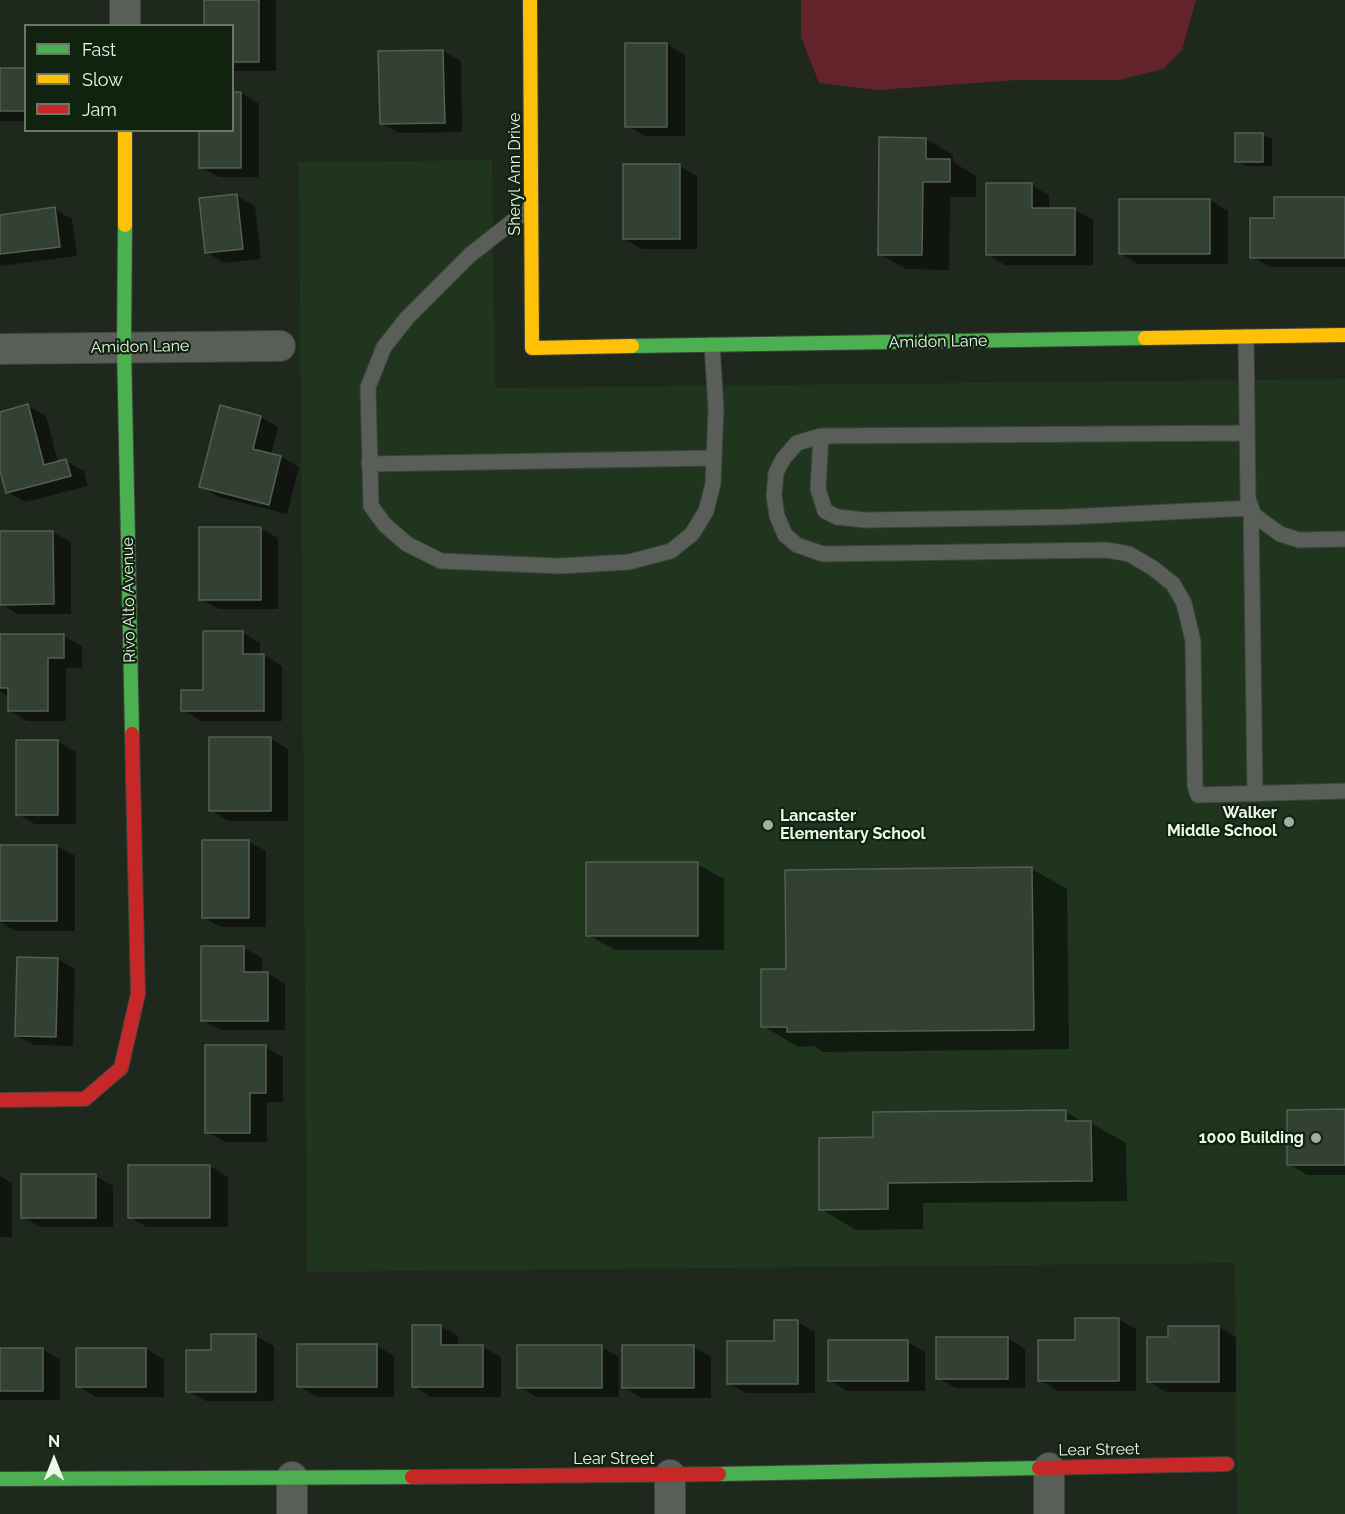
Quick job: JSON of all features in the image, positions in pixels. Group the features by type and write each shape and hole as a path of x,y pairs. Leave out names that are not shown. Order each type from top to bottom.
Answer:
{"street":[{"path":"125,0 125,24"},
{"name":"Sheryl Ann Drive","path":"530,0 532,348"},
{"name":"Rivo Alto Avenue","path":"0,1100 85,1099 121,1068 138,994 124,347 125,132"},
{"name":"Amidon Lane","path":"532,348 1345,335"},
{"name":"Amidon Lane","path":"0,349 280,346"},
{"name":"Lear Street","path":"0,1479 670,1475 1227,1464"},
{"path":"1049,1468 1049,1514"},
{"path":"670,1475 670,1514"},
{"path":"292,1477 292,1514"}],"lane":[{"path":"531,207 470,255 406,318 384,347 368,387 371,506 384,525 406,544 441,561 560,566 629,562 671,551 692,534 706,511 713,484 716,409 712,345"},
{"path":"1246,337 1248,499 1254,515 1280,534 1299,540 1345,539"},
{"path":"1246,433 821,436 796,443 783,459 776,473 774,496 777,516 785,535 797,545 823,555 1107,550 1129,554 1153,568 1173,584 1184,603 1193,641 1195,786 1198,795 1345,791"},
{"path":"821,436 818,489 825,511 837,517 864,520 1066,517 1251,508"},
{"path":"369,464 714,458"},
{"path":"1251,508 1255,794"}],"shaded area":[{"path":"801,0 1196,0 1182,50 1163,69 1119,80 1017,80 878,90 819,83 801,37"},
{"name":"Lancaster Elementary School","path":"492,160 495,388 1345,379 1345,1514 1237,1514 1235,1263 307,1272 299,162"}],"building":[{"path":"204,0 259,0 259,62 234,62 234,24 204,24"},
{"path":"625,43 667,43 667,127 625,127"},
{"path":"443,50 445,123 380,124 378,51"},
{"path":"0,68 24,68 24,111 0,111"},
{"path":"234,92 241,92 241,168 199,168 199,132 234,132"},
{"path":"1235,133 1263,133 1263,162 1235,162"},
{"path":"879,137 926,138 926,159 950,159 950,182 923,182 922,255 878,255"},
{"path":"623,164 680,164 680,239 623,239"},
{"path":"986,183 1032,183 1032,208 1075,208 1075,255 986,255"},
{"path":"237,194 243,249 205,253 199,198"},
{"path":"1274,197 1345,197 1345,258 1250,258 1250,218 1274,218"},
{"path":"1119,199 1210,199 1210,254 1119,254"},
{"path":"55,207 60,247 0,254 0,215"},
{"path":"28,404 44,465 66,459 71,476 6,493 0,471 0,412"},
{"path":"220,405 261,416 253,449 281,456 269,505 199,487"},
{"path":"199,527 261,527 261,600 199,600"},
{"path":"0,531 53,531 54,604 0,605"},
{"path":"203,631 243,631 243,654 264,654 264,711 181,711 181,690 203,690"},
{"path":"0,634 64,634 64,658 48,658 48,711 8,711 8,688 0,688"},
{"path":"209,737 271,737 271,811 209,811"},
{"path":"16,740 58,740 58,815 16,815"},
{"path":"202,840 249,840 249,918 202,918"},
{"path":"0,845 57,845 57,921 0,921"},
{"path":"586,862 698,862 698,936 586,936"},
{"path":"1032,867 1034,1030 787,1032 787,1027 761,1027 761,969 786,969 785,870"},
{"path":"201,946 244,946 244,972 268,972 268,1021 201,1021"},
{"path":"17,957 58,958 56,1037 15,1036"},
{"path":"205,1045 266,1045 266,1093 250,1093 250,1133 205,1133"},
{"name":"1000 Building","path":"1345,1109 1345,1165 1287,1165 1287,1110"},
{"path":"1066,1110 1066,1121 1091,1121 1092,1181 888,1183 888,1209 819,1210 819,1138 873,1137 873,1112"},
{"path":"128,1165 210,1165 210,1218 128,1218"},
{"path":"21,1174 96,1174 96,1218 21,1218"},
{"path":"1075,1318 1119,1318 1119,1381 1038,1381 1038,1340 1075,1340"},
{"path":"774,1320 798,1320 798,1384 727,1384 727,1341 774,1341"},
{"path":"412,1325 441,1325 441,1345 483,1345 483,1387 412,1387"},
{"path":"1168,1326 1219,1326 1219,1382 1147,1382 1147,1337 1168,1337"},
{"path":"211,1334 256,1334 256,1392 186,1392 186,1350 211,1350"},
{"path":"936,1337 1008,1337 1008,1379 936,1379"},
{"path":"828,1340 908,1340 908,1381 828,1381"},
{"path":"297,1344 377,1344 377,1387 297,1387"},
{"path":"517,1345 602,1345 602,1388 517,1388"},
{"path":"622,1345 694,1345 694,1388 622,1388"},
{"path":"0,1348 43,1348 43,1391 0,1391"},
{"path":"76,1348 146,1348 146,1387 76,1387"}],"traffic: fast":[{"path":"125,225 124,347 132,734"},
{"path":"632,346 1145,338"},
{"path":"719,1474 1039,1468"},
{"path":"0,1479 412,1477"}],"traffic: slow":[{"path":"530,0 532,348 632,346"},
{"path":"125,132 125,225"},
{"path":"1145,338 1345,335"}],"traffic: jam":[{"path":"0,1100 85,1099 121,1068 138,994 132,734"},
{"path":"1039,1468 1227,1464"},
{"path":"412,1477 719,1474"}],"place":[{"name":"Walker Middle School","path":"1289,822"},
{"name":"Lancaster Elementary School","path":"768,825"},
{"name":"1000 Building","path":"1316,1138"}]}
